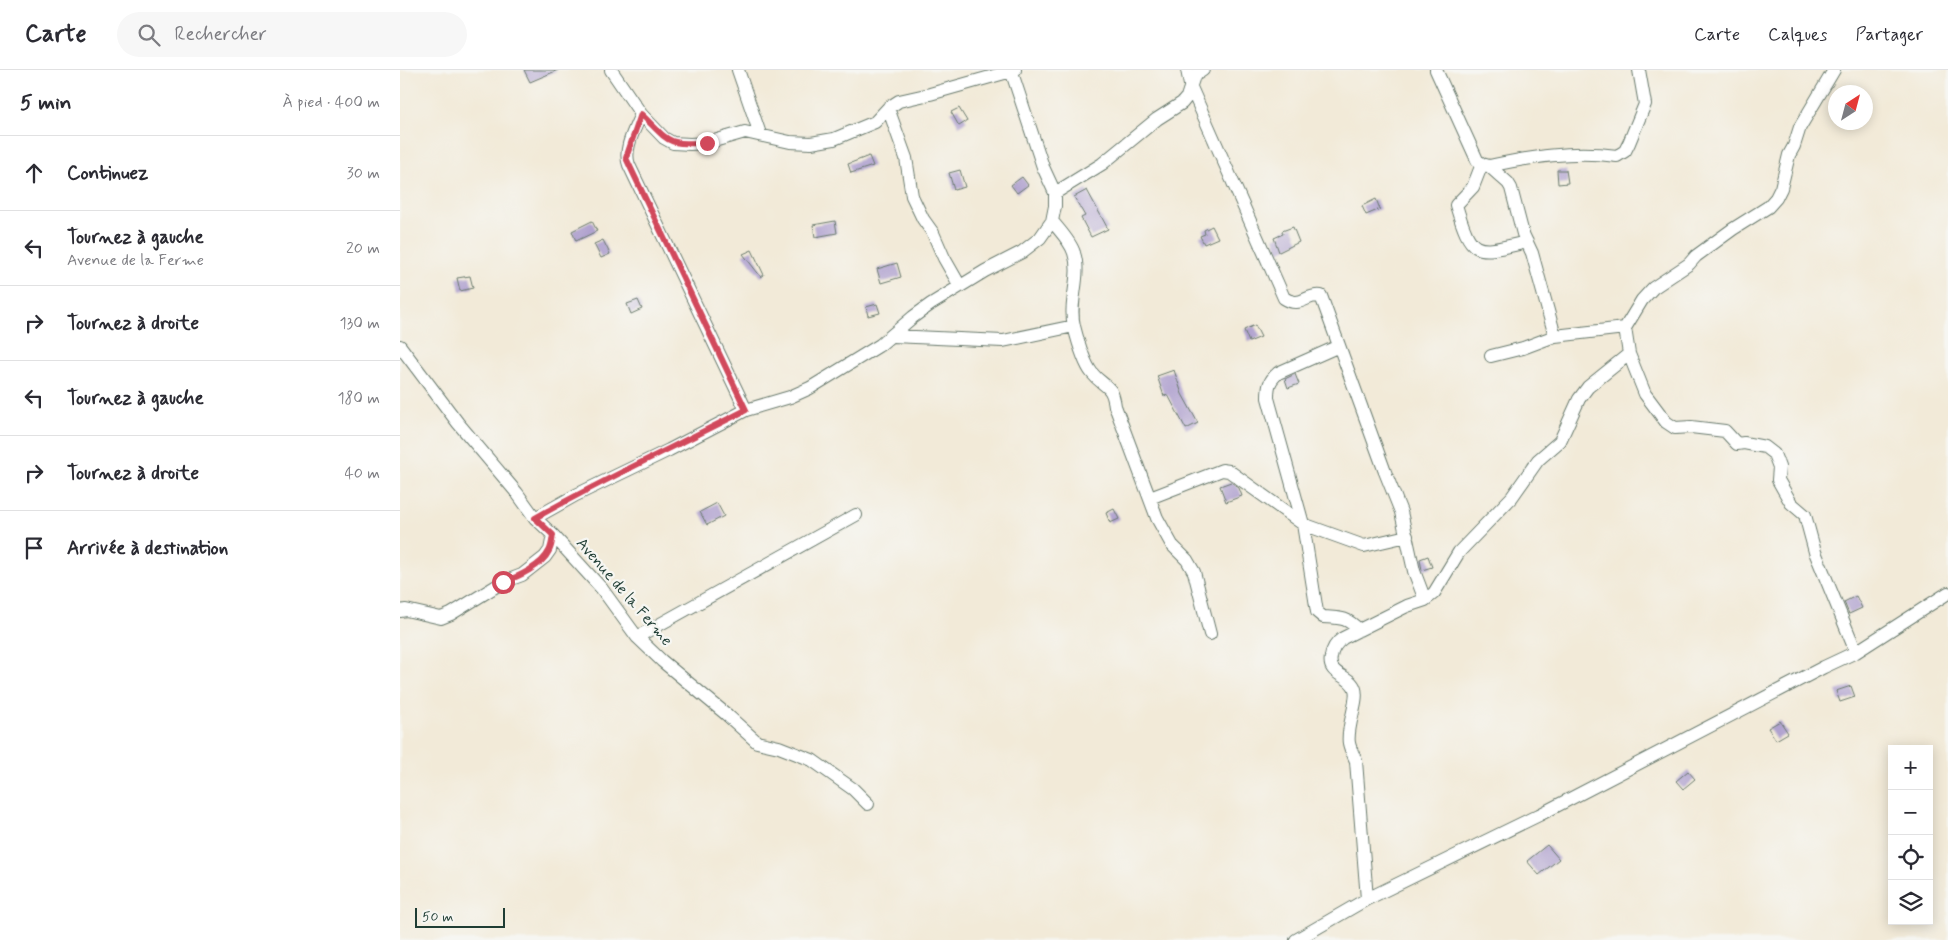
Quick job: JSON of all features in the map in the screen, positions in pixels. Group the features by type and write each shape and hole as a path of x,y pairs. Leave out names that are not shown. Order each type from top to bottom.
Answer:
{"street":[{"path":"535,518 576,495 746,410 790,397 803,391 893,336 913,317 985,270 1022,252 1040,238 1052,221 1054,213 1055,193 1043,167 1012,71 899,101 888,108 874,122 848,135 834,139 811,143 790,142 745,132 707,143 673,143 664,138 641,114 611,70"},
{"path":"738,70 760,134"},
{"path":"1187,70 1190,85 1284,298 1291,303 1299,302 1315,295 1320,296 1401,512 1414,572 1425,600"},
{"path":"1055,193 1102,164 1157,118 1182,103 1187,96 1194,76 1203,70"},
{"path":"1436,70 1477,160 1512,188 1523,234 1532,253 1555,336"},
{"path":"1485,165 1534,157 1590,153 1617,156 1625,151 1645,104 1639,70"},
{"path":"1834,70 1800,128 1794,146 1788,155 1781,188 1768,208 1733,229 1696,256 1689,264 1653,288 1642,300 1625,328 1629,354 1645,394 1666,422 1675,428 1691,427 1725,431 1737,444 1744,443 1766,448 1774,454 1779,467 1778,480 1791,503 1805,515 1815,552 1856,652"},
{"path":"888,108 906,158 912,196 922,218 933,233 944,258 960,286"},
{"path":"641,114 626,158 746,410"},
{"path":"1485,165 1472,187 1456,205 1465,234 1470,243 1479,249 1492,250 1527,242"},
{"path":"1052,221 1074,251 1076,263 1072,315 1074,326 1092,373 1110,388 1113,394 1115,406 1157,518 1172,545 1188,560 1194,572 1210,634"},
{"path":"893,336 1003,341 1074,326"},
{"path":"1492,356 1523,348 1555,336 1625,328"},
{"name":"Avenue de la Ferme","path":"400,346 458,423 517,493 535,518 602,589 637,636 662,661 757,742 778,747 812,760 853,789 868,804"},
{"path":"1339,346 1278,373 1268,386 1268,398 1304,524 1317,612 1323,617 1350,620 1359,630"},
{"path":"1367,899 1356,761 1349,744 1349,730 1356,693 1352,683 1332,669 1330,663 1336,643 1407,606 1425,600 1434,593 1459,552 1512,498 1538,460 1560,441 1579,399 1588,387 1629,354"},
{"path":"1150,498 1222,470 1229,471 1304,524 1364,546 1407,536"},
{"path":"637,636 856,514"},
{"path":"400,611 406,610 441,618 451,614 503,582 522,575 545,558 550,550 553,535"},
{"path":"1296,940 1367,899 1539,815 1856,652 1948,593"}],"building":[{"path":"524,70 558,70 530,82"},
{"path":"959,108 967,121 959,126 951,112"},
{"path":"869,156 873,166 851,173 848,164"},
{"path":"960,170 965,187 954,190 949,173"},
{"path":"1557,170 1566,170 1568,183 1558,184"},
{"path":"1022,177 1028,185 1017,193 1011,185"},
{"path":"1087,190 1108,229 1091,237 1081,218 1085,216 1074,197"},
{"path":"1376,199 1380,209 1366,215 1362,206"},
{"path":"592,221 597,231 576,241 572,231"},
{"path":"835,221 837,233 815,237 813,225"},
{"path":"1212,226 1218,238 1204,244 1200,236 1205,234 1204,230"},
{"path":"1293,227 1299,242 1279,252 1274,238 1283,234 1282,231"},
{"path":"603,240 610,254 601,258 594,244"},
{"path":"752,250 764,275 761,277 743,254"},
{"path":"897,263 901,277 881,283 877,269"},
{"path":"470,276 473,288 460,291 457,278"},
{"path":"638,300 642,309 631,314 627,304"},
{"path":"877,304 880,313 868,316 866,307"},
{"path":"1255,325 1261,337 1249,342 1244,330"},
{"path":"1174,370 1182,394 1198,423 1186,429 1168,395 1164,396 1157,376"},
{"path":"1295,374 1299,384 1288,388 1285,379"},
{"path":"1231,482 1239,488 1242,496 1226,502 1220,486"},
{"path":"717,503 724,516 707,525 700,512"},
{"path":"1114,509 1119,519 1110,523 1106,513"},
{"path":"1428,556 1432,567 1422,570 1420,559"},
{"path":"1856,596 1862,608 1849,614 1844,602"},
{"path":"1851,686 1855,697 1840,702 1836,691"},
{"path":"1780,721 1788,733 1776,740 1768,728"},
{"path":"1688,771 1695,779 1683,789 1676,781"},
{"path":"1547,845 1559,859 1539,875 1527,861"}],"route":[{"path":"503,582 522,575 545,558 550,550 553,535 535,518 576,495 746,410 626,158 641,114 664,138 673,143 707,143"}]}
